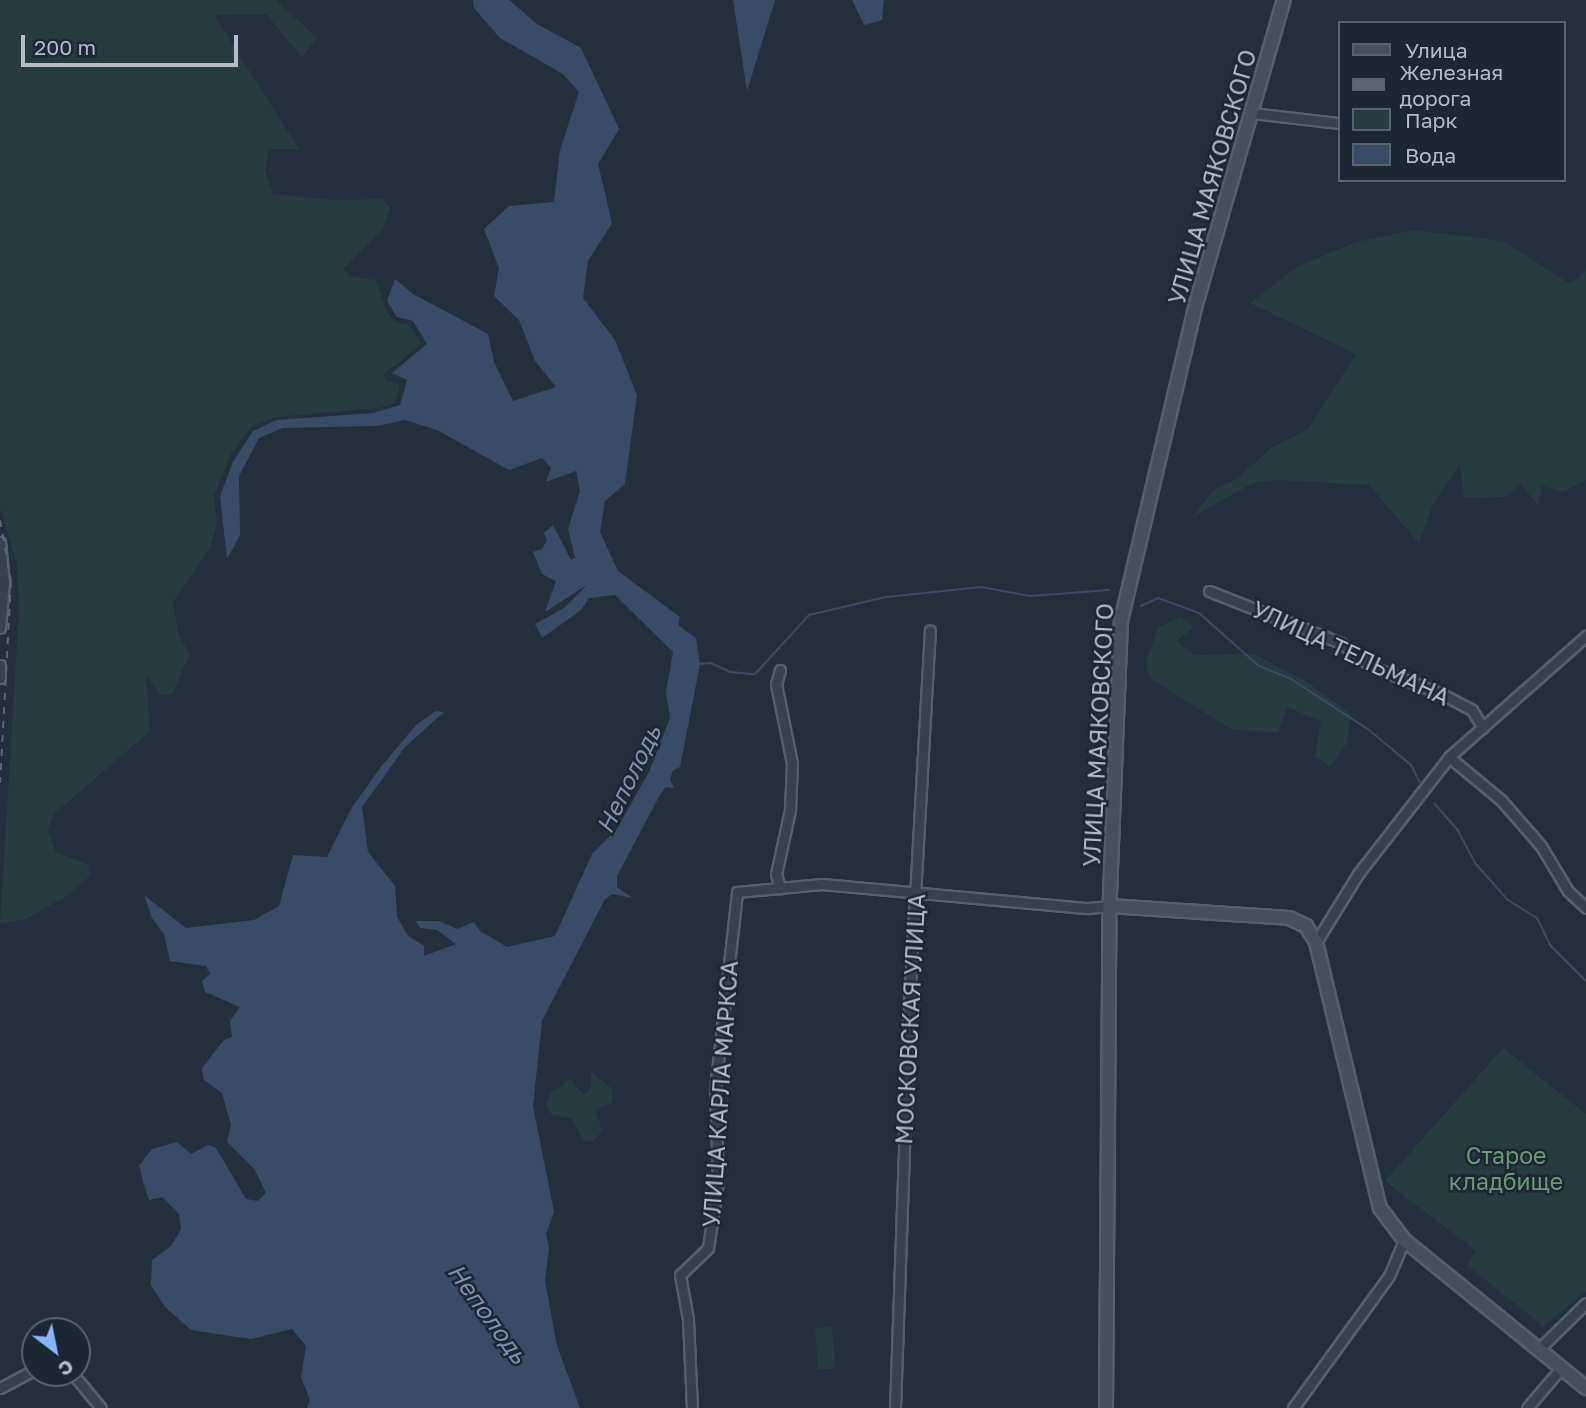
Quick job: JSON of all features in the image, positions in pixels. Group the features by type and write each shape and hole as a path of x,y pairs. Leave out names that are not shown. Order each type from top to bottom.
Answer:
{"street":[{"name":"УЛИЦА МАЯКОВСКОГО","path":"1106,1408 1110,906 1121,621 1196,304 1284,0"},
{"path":"1252,113 1338,123"},
{"path":"0,542 4,583 0,628"},
{"name":"УЛИЦА ТЕЛЬМАНА","path":"1209,591 1341,643 1370,666 1442,694 1472,710 1483,728"},
{"name":"МОСКОВСКАЯ УЛИЦА","path":"895,1408 916,893 930,631"},
{"path":"1317,942 1358,874 1449,757 1586,636"},
{"path":"0,665 0,678"},
{"path":"779,670 776,684 792,763 790,810 776,874 780,888 822,884 916,893 1289,918 1306,926 1317,942 1380,1208 1404,1240 1586,1388"},
{"path":"1449,757 1502,800 1541,846 1568,891 1586,908"},
{"name":"УЛИЦА КАРЛА МАРКСА","path":"692,1408 688,1319 680,1275 708,1248 716,1196 715,1089 737,892 780,888"},
{"path":"1293,1408 1389,1276 1404,1240"},
{"path":"1540,1348 1586,1303"},
{"path":"1527,1408 1562,1367"},
{"path":"0,1388 21,1377"},
{"path":"84,1387 101,1408"}],"green space":[{"path":"0,0 276,0 317,38 302,57 266,14 214,15 299,149 269,149 265,170 273,194 332,200 383,199 390,208 383,230 343,269 349,276 376,280 386,311 394,322 409,325 421,344 384,374 386,380 400,385 395,403 379,408 275,417 252,426 231,454 214,496 217,523 210,548 173,602 179,636 190,654 172,694 161,696 146,675 150,731 53,815 48,830 56,852 88,865 90,876 68,895 26,919 0,924 19,611 17,564 0,508"},
{"path":"1415,230 1504,241 1570,284 1586,271 1586,480 1563,492 1542,486 1538,506 1521,484 1505,497 1464,498 1460,465 1434,502 1419,543 1369,485 1276,480 1253,483 1192,517 1215,489 1237,479 1271,448 1308,429 1356,354 1250,303 1297,267 1356,242"},
{"path":"1181,617 1194,627 1176,641 1195,655 1254,654 1304,680 1351,714 1347,743 1330,767 1315,756 1321,721 1287,707 1278,732 1232,730 1150,678 1146,662 1158,627"},
{"name":"Старое кладбище","path":"1503,1048 1586,1114 1586,1292 1543,1326 1467,1265 1476,1251 1385,1181"},
{"path":"591,1072 612,1089 612,1102 596,1110 602,1131 593,1142 583,1140 572,1119 551,1114 546,1105 551,1093 570,1079 584,1095 591,1088"},
{"path":"832,1327 835,1364 832,1369 818,1369 815,1328"}],"water":[{"name":"Неполодь","path":"473,0 509,0 537,24 581,48 619,129 598,164 612,223 588,261 583,298 615,340 637,395 625,484 605,501 600,532 618,571 680,617 678,625 696,638 700,664 680,767 673,770 670,779 674,788 666,787 661,793 617,876 617,887 632,898 613,894 605,899 542,1021 533,1106 554,1212 546,1234 549,1248 545,1281 557,1346 580,1408 307,1408 310,1400 301,1377 306,1346 292,1329 251,1339 191,1330 165,1307 151,1285 152,1260 171,1246 181,1229 179,1214 162,1197 149,1200 139,1166 152,1149 177,1142 191,1154 208,1145 216,1148 246,1199 258,1201 266,1193 255,1170 227,1142 231,1125 222,1093 204,1080 202,1068 224,1040 232,1037 230,1021 240,1007 205,992 202,981 210,974 206,966 170,961 164,934 152,918 144,895 186,928 254,920 279,906 293,855 327,857 351,809 380,768 416,725 436,711 444,712 405,747 362,807 368,852 395,886 397,917 408,936 424,946 424,956 456,944 437,930 420,928 416,921 439,921 457,929 474,922 480,931 507,947 555,936 592,854 617,829 649,772 670,718 666,692 673,652 615,595 589,598 581,610 542,638 535,624 564,608 587,585 545,612 556,581 542,574 533,552 542,549 547,540 544,533 553,525 571,560 575,558 568,529 580,491 576,471 546,482 551,468 542,458 509,470 437,430 405,420 377,426 283,428 259,438 239,476 240,535 227,559 220,496 233,462 253,431 277,420 373,413 400,405 407,380 392,373 427,344 413,321 397,317 387,301 395,279 413,294 488,334 494,362 513,401 556,387 535,361 519,320 494,296 499,268 484,229 509,206 554,202 560,150 579,92 563,74 500,38 474,8"},
{"path":"733,0 775,0 747,91"},
{"path":"852,0 884,0 882,20 864,25"}],"waterway":[{"path":"699,664 711,663 730,672 755,674 809,615 886,597 981,587 1030,596 1109,590"},
{"path":"1141,606 1158,598 1199,613 1259,666 1291,679 1369,730 1411,765 1420,783"},
{"path":"1434,803 1457,829 1475,863 1508,900 1537,918 1550,945 1586,981"}],"railway":[{"path":"0,520 11,581 0,783"}]}
